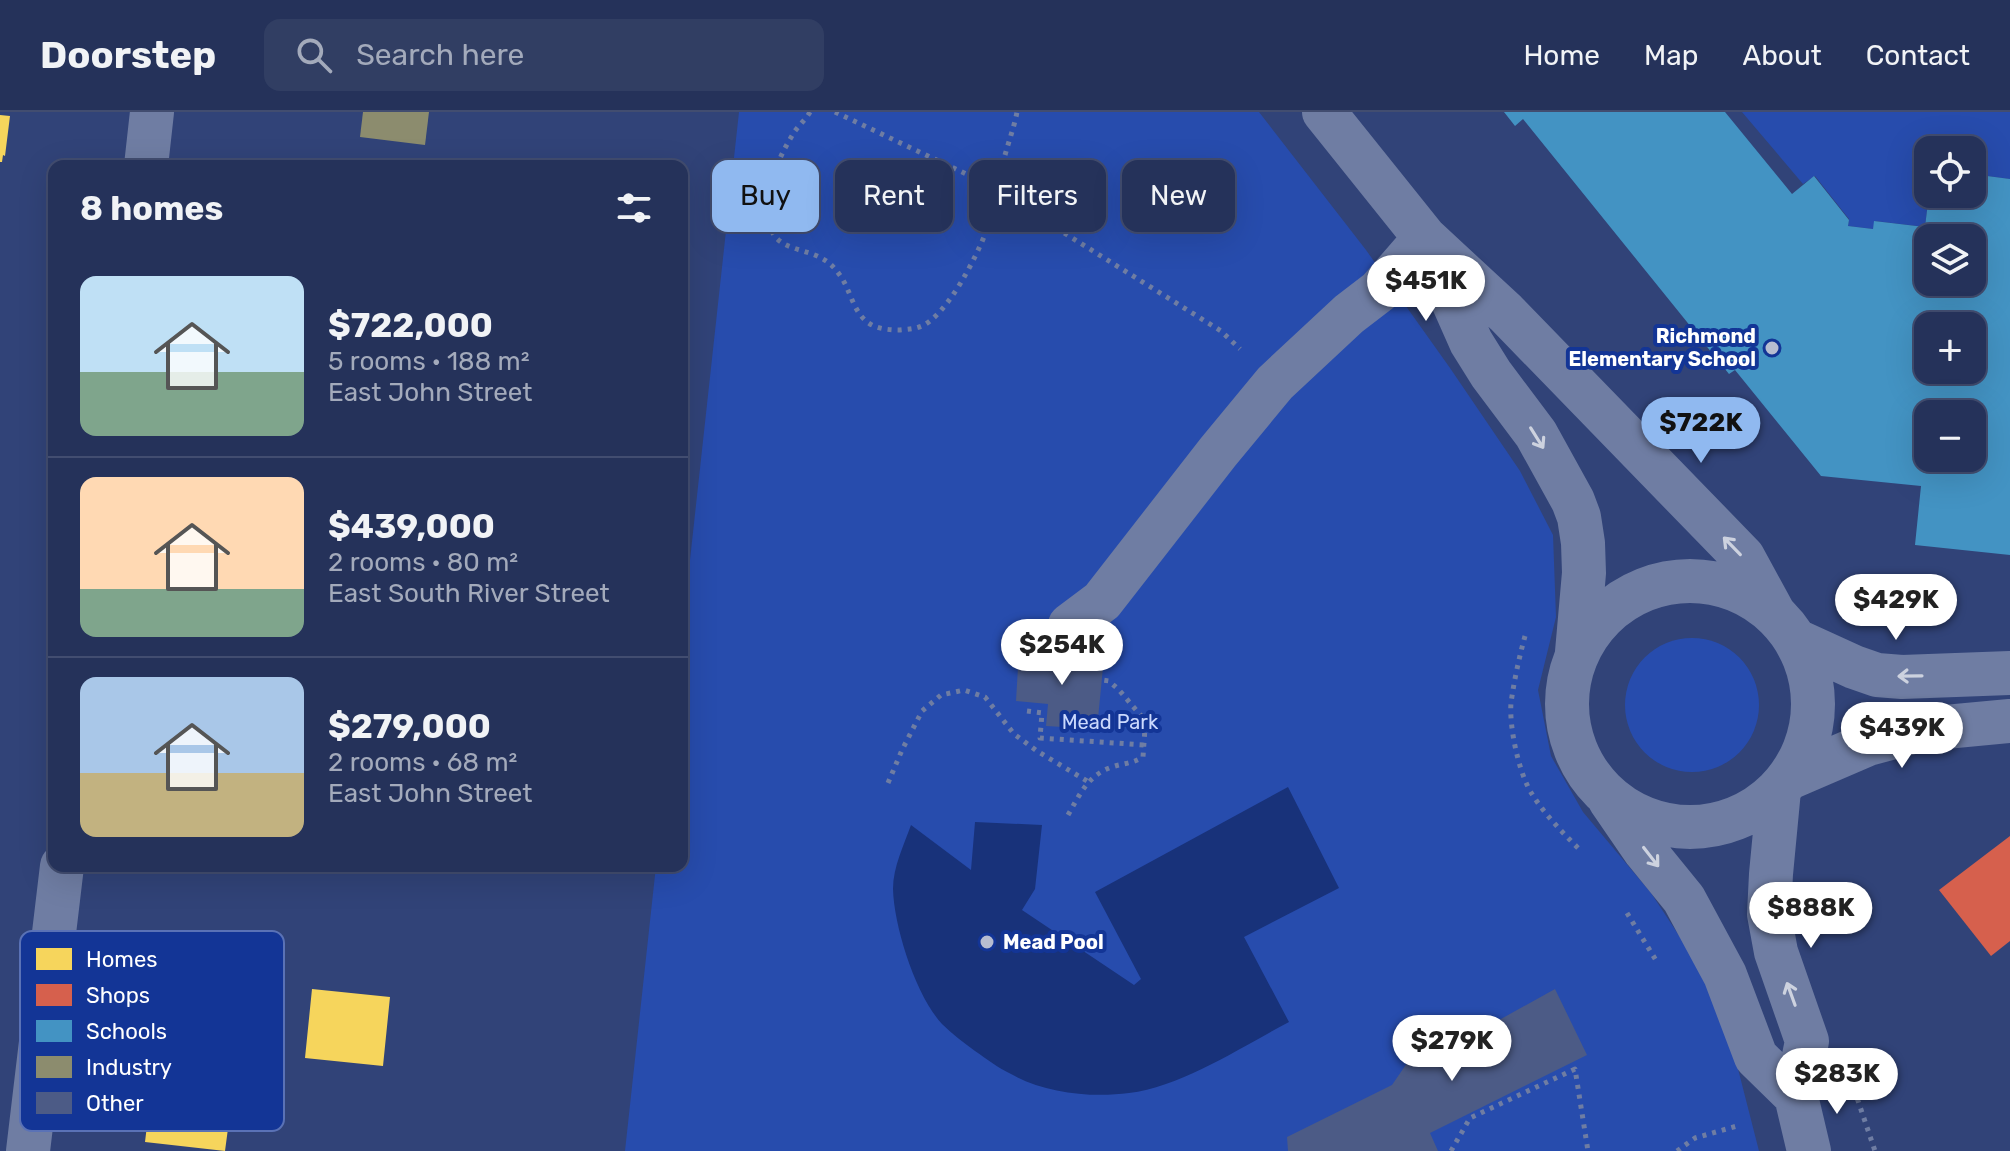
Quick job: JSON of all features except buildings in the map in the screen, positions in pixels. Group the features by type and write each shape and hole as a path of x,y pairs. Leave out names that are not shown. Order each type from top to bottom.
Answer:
{"street":[{"path":"147,160 152,112"},
{"path":"1324,112 1425,238 1506,313 1743,557 1811,675 1814,712 1806,746 1784,784 1769,914 1776,952 1807,1041 1796,1096 1809,1151"},
{"path":"1070,625 1102,601 1275,383 1349,314 1379,291 1425,238"},
{"path":"1425,238 1471,342 1536,434 1579,517 1584,573 1577,652 1567,689 1568,728 1582,764 1684,899 1725,975 1756,1057 1796,1096"},
{"path":"1577,652 1599,620 1629,596 1665,583 1703,581 1741,591 1785,627 1854,667 1877,675 2010,673"},
{"path":"1605,794 1637,816 1674,826 1712,826 1749,813 1784,784 1868,744 1924,729 2010,721"},
{"path":"54,931 61,872"},
{"path":"28,1151 30,1131"}],"path":[{"path":"810,112 796,129 769,190 771,232 782,243 820,256 832,265 846,282 855,306 867,322 888,330 912,329 926,324 960,285 984,232"},
{"path":"835,112 969,175"},
{"path":"1004,160 1017,112"},
{"path":"1063,232 1221,331 1275,383"},
{"path":"1526,632 1511,707 1518,762 1530,791 1549,817 1591,862"},
{"path":"1068,815 1087,781 1114,765 1134,763 1143,757 1143,718 1119,690 1109,681 1102,680"},
{"path":"888,783 922,711 941,695 964,690 985,697 1014,734 1087,781"},
{"path":"1027,711 1042,713 1040,738 1145,745"},
{"path":"1624,908 1660,968"},
{"path":"1451,1151 1470,1118 1575,1069 1588,1151"},
{"path":"1677,1151 1695,1138 1737,1126"}],"green space":[{"name":"Mead Park","path":"739,112 1259,112 1366,250 1450,368 1520,471 1553,535 1556,617 1538,690 1551,756 1583,812 1651,893 1703,972 1736,1061 1759,1151 625,1151 655,872 688,872 688,578 726,232 819,232 819,160 734,160"},
{"path":"1742,112 2010,112 2010,179 1986,176 1986,136 1914,136 1914,208 1927,208 1925,224 1875,221 1873,229 1848,226 1849,219 1815,176 1803,184"},
{"path":"1692,638 1718,643 1739,658 1754,679 1759,705 1754,731 1739,752 1718,767 1692,772 1666,767 1645,752 1630,731 1625,705 1630,679 1645,658 1666,643"}],"shaded area":[{"name":"Mead Pool","path":"1288,787 1339,888 1244,937 1289,1022 1191,1074 1149,1089 1099,1095 1053,1090 1006,1072 958,1038 932,1012 908,960 894,905 895,873 911,825 971,870 975,822 1042,825 1035,889 1022,910 1134,985 1141,979 1095,892"}],"place":[{"name":"Richmond Elementary School","path":"1772,348"},
{"name":"Mead Pool","path":"987,942"}]}
